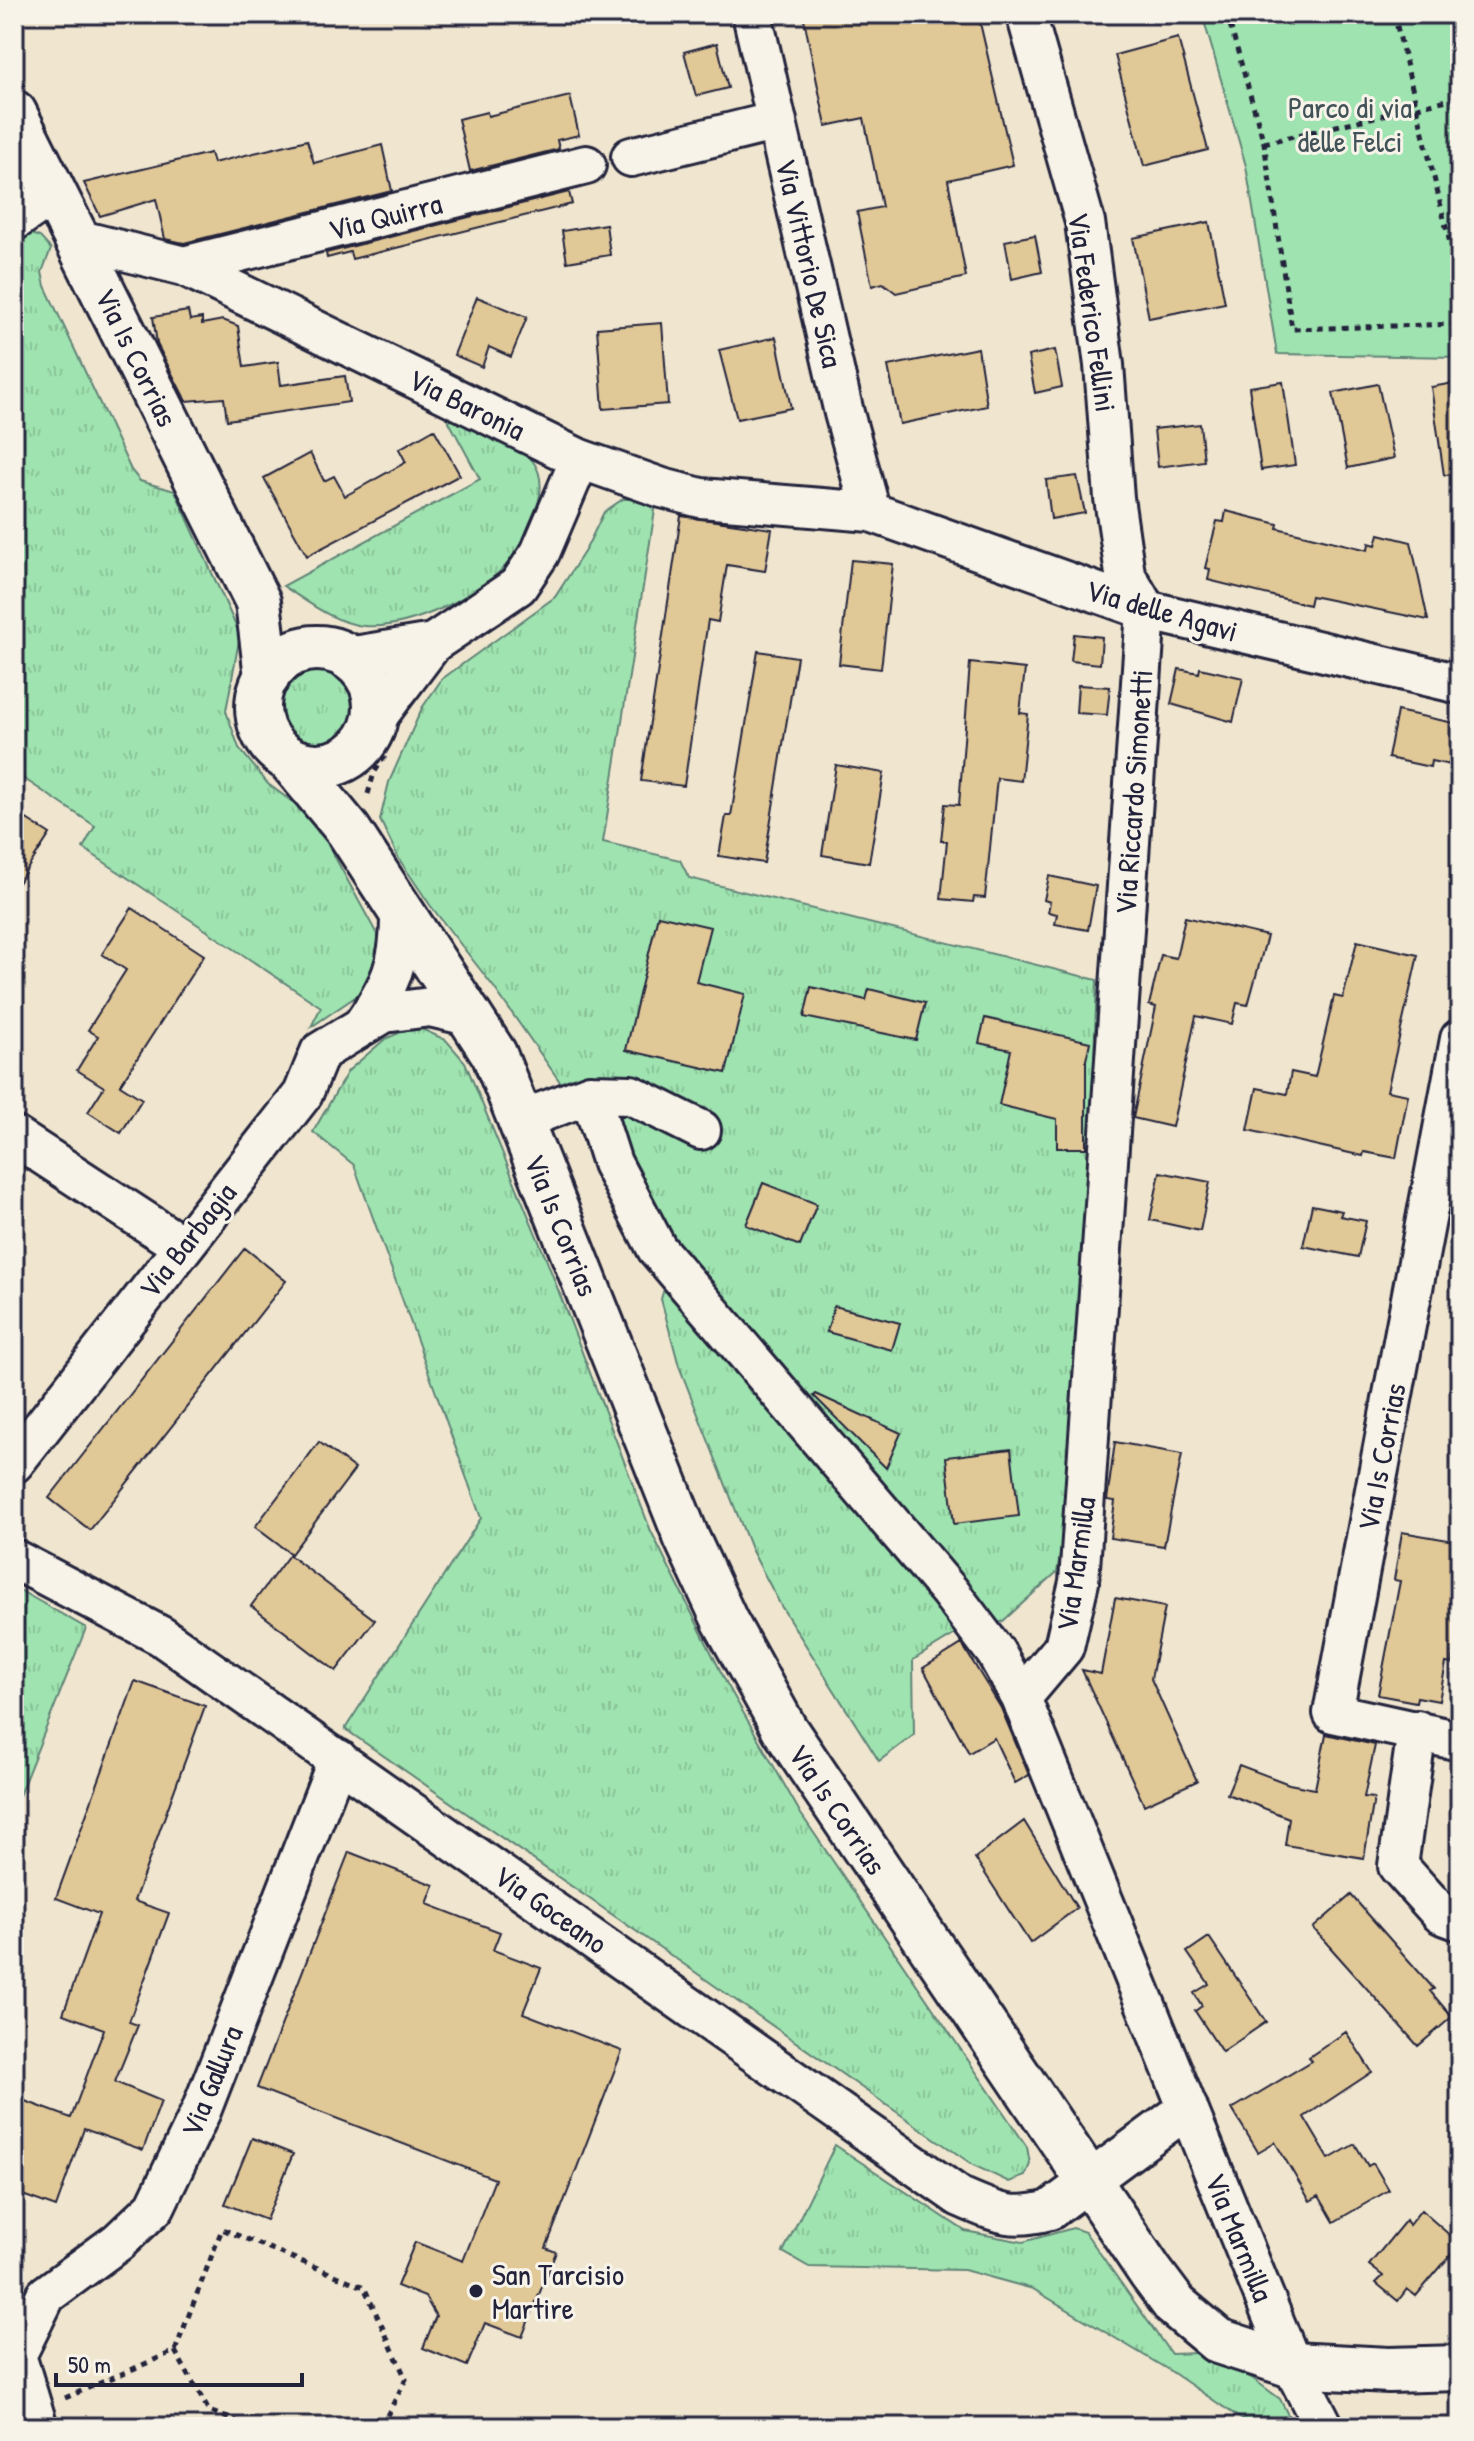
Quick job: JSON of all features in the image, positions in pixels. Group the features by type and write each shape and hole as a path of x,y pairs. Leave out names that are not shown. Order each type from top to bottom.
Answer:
{"street":[{"name":"Via Vittorio De Sica","path":"752,14 844,413 871,512"},
{"name":"Via Federico Fellini","path":"1026,14 1085,222 1104,365 1114,498 1125,574 1146,610"},
{"name":"Via Is Corrias","path":"14,113 258,602 267,677"},
{"path":"631,157 777,121"},
{"name":"Via Quirra","path":"184,266 586,165"},
{"path":"14,221 56,192"},
{"name":"Via Baronia","path":"80,240 184,266 580,459 701,498 871,512"},
{"path":"433,643 290,655 267,677 259,696 259,717 272,746 289,759 319,766 339,762 375,737 433,643 518,586 540,553 580,459"},
{"name":"Via delle Agavi","path":"871,512 1146,610 1460,684"},
{"name":"Via Is Corrias","path":"258,602 336,652"},
{"name":"Via Riccardo Simonetti","path":"1121,973 1146,610"},
{"path":"336,652 372,683 376,701 375,737 358,820"},
{"name":"Via Is Corrias","path":"289,759 358,820 400,913 473,1017 494,1054 687,1539 725,1621 785,1730 1151,2273 1194,2324 1218,2341 1306,2366 1389,2370 1460,2368"},
{"path":"362,1026 384,995 399,956 400,913"},
{"name":"Via Marmilla","path":"1121,973 1079,1582 1064,1647 1021,1698 1188,2108 1306,2366 1324,2427"},
{"name":"Via Barbagia","path":"14,1463 181,1245 303,1094 320,1052 384,1013 403,1008 430,1007 473,1017"},
{"name":"Via Is Corrias","path":"1417,1730 1333,1713 1460,1039"},
{"path":"590,1094 612,1163 657,1249 949,1591 996,1653 1021,1698"},
{"name":"Via Is Corrias","path":"521,1120 590,1094 631,1095 701,1130"},
{"path":"14,1136 181,1245"},
{"name":"Via Goceano","path":"14,1559 161,1636 960,2197 1004,2216 1026,2216 1050,2210 1086,2180"},
{"path":"1460,1741 1417,1730 1398,1866 1441,1914 1460,1921"},
{"name":"Via Gallura","path":"36,2419 15,2358 46,2295 118,2242 155,2207 201,2111 338,1759"},
{"path":"1086,2180 1188,2108"}],"path":[{"path":"1227,14 1264,143 1292,329 1460,324"},
{"path":"1394,14 1460,284"},
{"path":"1264,143 1460,97"},
{"path":"358,820 374,773 375,737"},
{"path":"36,2419 175,2351 222,2229 364,2287 406,2379 381,2427"},
{"path":"175,2351 209,2411 252,2427"}],"green space":[{"name":"Parco di via delle Felci","path":"1202,14 1460,14 1460,357 1277,354 1246,166"},
{"path":"29,233 40,237 51,249 42,272 45,286 131,470 140,481 175,491 240,635 226,711 239,748 268,784 306,812 324,837 379,938 379,965 364,991 311,1027 321,1007 83,848 95,826 14,772 14,241"},
{"path":"446,416 527,455 538,471 541,489 535,514 523,542 510,561 463,598 422,616 382,626 342,621 283,586 480,479"},
{"path":"623,499 642,499 656,504 603,842 680,860 689,878 1097,980 1082,1385 1069,1505 1057,1572 1002,1622 962,1630 913,1660 914,1735 879,1761 781,1606 751,1549 679,1366 661,1299 678,1242 632,1168 565,1089 493,986 430,905 399,859 380,820 389,782 422,708 442,679 555,597 586,549 604,512"},
{"path":"318,665 334,668 348,677 357,691 360,707 357,723 348,737 334,746 318,749 302,746 288,737 279,723 276,707 279,691 288,677 302,668"},
{"path":"415,1026 446,1040 465,1062 545,1256 651,1531 727,1684 801,1814 1027,2147 1030,2164 1025,2176 1009,2182 973,2165 345,1729 481,1518 354,1165 313,1132 348,1071 385,1039"},
{"path":"14,1587 86,1628 14,1808"},
{"path":"835,2145 965,2231 1023,2242 1073,2228 1085,2232 1171,2354 1197,2353 1252,2378 1280,2399 1294,2427 1253,2427 1172,2372 1033,2289 964,2270 809,2267 783,2252"}],"building":[{"path":"803,14 978,14 1013,165 948,180 966,277 896,293 883,283 872,286 857,212 882,207 864,118 826,126"},
{"path":"1178,38 1208,150 1144,166 1115,55"},
{"path":"717,43 728,88 696,96 684,52"},
{"path":"570,96 579,135 557,140 559,149 470,171 458,119 487,112 488,116"},
{"path":"307,140 314,163 382,145 392,191 184,243 165,239 156,199 100,216 84,183 210,153 213,163"},
{"path":"569,192 572,204 352,259 350,252 327,258 326,253"},
{"path":"1209,222 1225,303 1149,318 1133,238"},
{"path":"606,224 610,255 567,262 562,231"},
{"path":"1035,235 1042,272 1012,279 1005,241"},
{"path":"477,297 527,317 511,357 489,347 482,367 454,355"},
{"path":"188,311 190,320 202,318 202,324 223,320 238,326 244,367 278,362 281,385 345,376 349,402 227,420 224,398 186,401 157,344 153,317"},
{"path":"662,323 668,404 603,409 597,328"},
{"path":"776,337 791,408 737,419 719,350"},
{"path":"978,348 987,406 900,424 888,366"},
{"path":"1055,350 1062,387 1035,393 1028,356"},
{"path":"1283,382 1295,465 1261,470 1249,387"},
{"path":"1460,382 1460,474 1444,475 1431,387"},
{"path":"1378,384 1394,458 1348,468 1333,393"},
{"path":"1200,424 1204,461 1158,467 1154,429"},
{"path":"434,429 460,475 307,556 264,478 310,453 324,481 334,476 345,496 406,462 399,449"},
{"path":"1077,476 1085,513 1051,519 1046,480"},
{"path":"1226,511 1278,524 1277,528 1368,550 1369,543 1376,545 1379,534 1411,542 1428,620 1311,596 1309,605 1208,580 1210,569 1205,568 1217,521 1224,522"},
{"path":"681,516 772,529 765,571 727,565 718,622 708,620 684,786 641,781"},
{"path":"851,560 893,564 881,669 839,664"},
{"path":"1074,634 1102,637 1100,664 1071,661"},
{"path":"758,651 797,657 764,863 719,856 726,816 731,816"},
{"path":"970,663 1025,669 1020,713 1028,714 1021,781 997,778 985,898 974,897 973,902 941,899 947,841 941,841 945,804 959,805"},
{"path":"1200,668 1243,678 1233,722 1171,704 1179,669 1199,673"},
{"path":"1078,685 1110,687 1107,715 1076,713"},
{"path":"1397,711 1459,724 1451,765 1431,761 1430,767 1388,758"},
{"path":"836,765 884,773 869,863 822,855"},
{"path":"14,811 50,834 14,889"},
{"path":"1049,876 1096,886 1088,930 1055,924 1057,914 1048,912 1050,902 1044,900"},
{"path":"132,908 204,955 120,1085 142,1099 121,1133 88,1112 104,1087 77,1070 98,1036 88,1030 126,970 102,954"},
{"path":"658,915 710,927 696,982 745,994 726,1073 626,1050"},
{"path":"1185,917 1267,936 1248,1005 1237,1003 1232,1024 1196,1016 1172,1127 1133,1118 1156,1007 1149,1005 1161,955 1176,958"},
{"path":"1357,941 1418,955 1387,1091 1408,1095 1396,1158 1364,1152 1363,1156 1248,1130 1257,1088 1287,1094 1291,1072 1315,1077 1334,996 1343,998"},
{"path":"811,987 866,1000 869,989 925,1003 916,1040 804,1017"},
{"path":"985,1018 1090,1042 1086,1060 1086,1148 1057,1148 1057,1119 999,1105 1011,1050 979,1043"},
{"path":"1160,1172 1210,1182 1200,1231 1150,1220"},
{"path":"763,1183 817,1204 800,1246 746,1225"},
{"path":"1312,1205 1342,1211 1340,1216 1366,1221 1358,1257 1303,1246"},
{"path":"245,1248 286,1281 90,1530 49,1498"},
{"path":"834,1306 900,1323 892,1350 827,1332"},
{"path":"816,1394 901,1433 886,1468 814,1396"},
{"path":"319,1442 355,1469 291,1554 255,1527"},
{"path":"1115,1442 1182,1454 1164,1546 1110,1538 1115,1501 1107,1500"},
{"path":"1011,1449 1019,1516 954,1524 946,1457"},
{"path":"1402,1532 1460,1542 1460,1619 1452,1664 1446,1663 1439,1701 1417,1697 1416,1702 1378,1695 1400,1581 1394,1580"},
{"path":"289,1555 375,1620 336,1671 251,1606"},
{"path":"1115,1598 1165,1607 1151,1679 1197,1781 1144,1805 1082,1670 1101,1674"},
{"path":"962,1644 1001,1708 1029,1775 1015,1783 994,1738 969,1753 923,1668"},
{"path":"135,1681 205,1706 134,1901 169,1913 129,2022 138,2025 115,2082 161,2101 143,2150 84,2129 56,2207 14,2192 14,2097 71,2118 104,2029 63,2014 99,1914 56,1898"},
{"path":"1326,1734 1375,1745 1364,1797 1374,1798 1364,1858 1285,1845 1289,1818 1227,1794 1239,1765 1289,1784 1315,1789"},
{"path":"1024,1821 1077,1908 1030,1943 975,1858"},
{"path":"349,1852 434,1885 427,1904 500,1932 493,1950 541,1968 523,2013 622,2051 546,2248 556,2252 522,2337 485,2323 467,2366 423,2348 436,2316 425,2297 397,2286 415,2242 463,2261 495,2179 257,2088"},
{"path":"1351,1895 1434,1989 1430,1991 1452,2017 1418,2046 1313,1928"},
{"path":"1209,1937 1266,2022 1222,2052 1195,2011 1202,2006 1194,1993 1209,1984 1187,1952"},
{"path":"1346,2032 1372,2072 1304,2117 1329,2159 1355,2144 1368,2166 1373,2163 1389,2190 1334,2222 1319,2196 1310,2201 1275,2142 1258,2152 1232,2109 1312,2061 1309,2057"},
{"path":"252,2138 293,2154 266,2220 225,2204"},
{"path":"1421,2210 1460,2244 1416,2296 1407,2289 1398,2301 1376,2283 1383,2276 1369,2265 1406,2220 1409,2225"}],"place":[{"name":"San Tarcisio Martire","path":"476,2291"}]}
